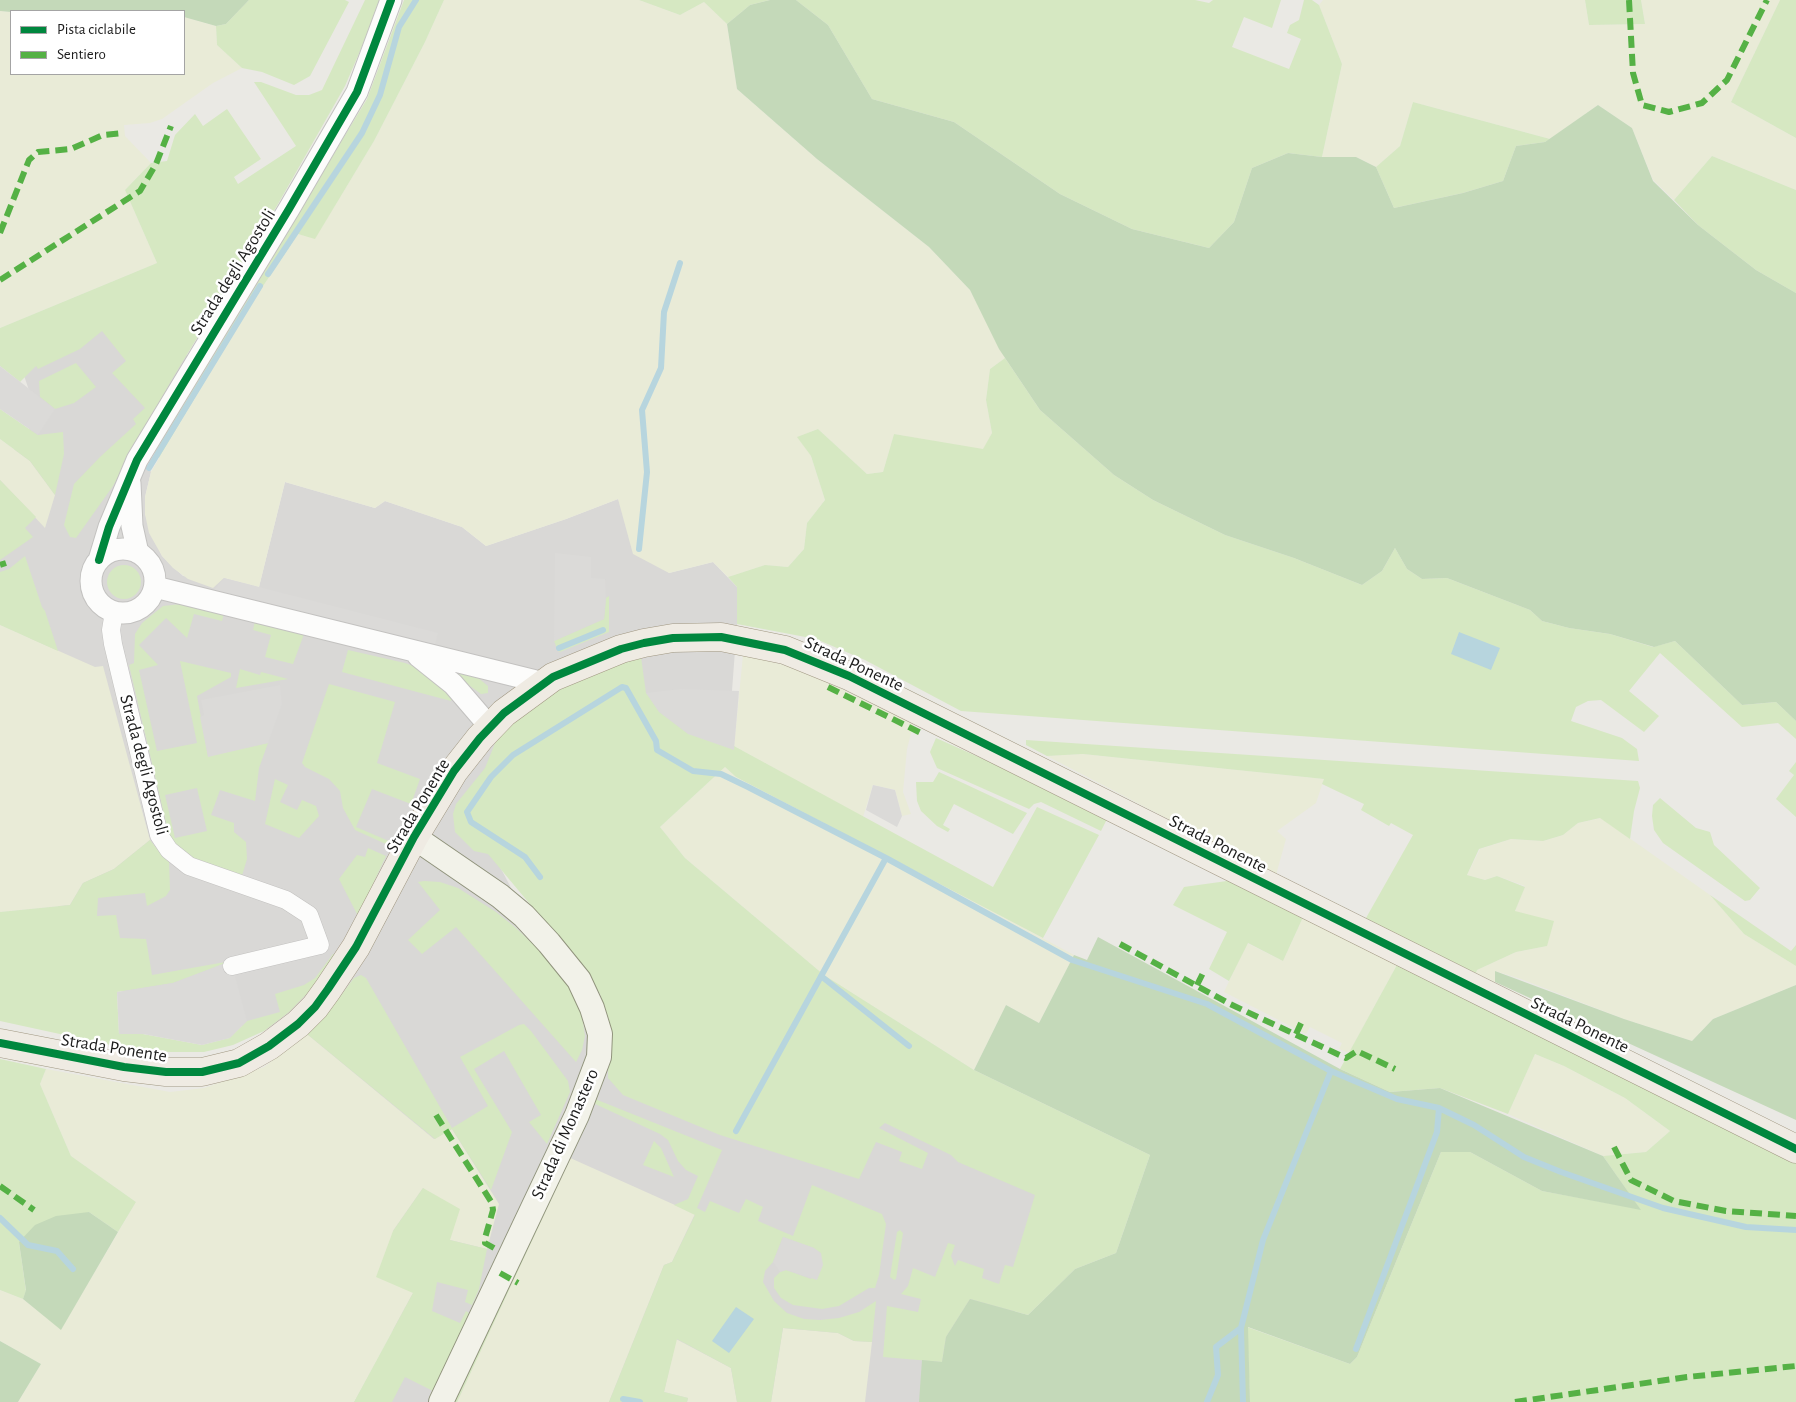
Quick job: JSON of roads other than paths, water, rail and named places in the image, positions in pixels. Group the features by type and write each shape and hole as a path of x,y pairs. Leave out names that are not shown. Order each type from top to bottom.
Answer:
{"main road":[{"name":"Strada Ponente","path":"0,1043 124,1067 166,1072 202,1072 239,1063 269,1046 298,1024 315,1007 356,947 414,837 454,771 490,727 519,700 544,683 574,667 621,649 672,638 721,637 764,644 804,656 943,723 1796,1149"},
{"name":"Strada di Monastero","path":"414,837 500,896 550,943 579,980 592,1008 600,1034 599,1056 577,1115 441,1402"}],"street":[{"name":"Strada degli Agostoli","path":"232,966 320,945 309,915 286,900 189,866 169,850 159,835 113,644 111,630 114,612 106,608 94,594 92,576 130,475 357,92 391,0"},
{"path":"130,475 132,526 138,553"},
{"path":"99,560 117,550 138,553 144,557 154,570 155,587 151,597 144,605 130,612 114,612"},
{"path":"155,587 544,683"},
{"path":"408,650 430,664 453,684 490,727"}],"water":[{"path":"1459,632 1500,648 1491,670 1451,654"},
{"path":"736,1307 754,1319 729,1353 712,1341"}],"waterway":[{"path":"268,274 362,133 380,95 399,27 416,0"},
{"path":"639,549 647,472 642,410 661,368 664,312 680,263"},
{"path":"149,468 260,286"},
{"path":"559,648 603,630"},
{"path":"540,877 525,857 471,822 467,812 491,777 513,755 622,687 626,688 656,741 657,750 693,771 721,774 748,787 886,858 1072,960 1207,1004 1331,1071 1397,1099 1439,1108 1474,1125 1524,1157 1561,1172 1663,1208 1746,1227 1796,1230"},
{"path":"736,1131 886,858"},
{"path":"821,976 909,1046"},
{"path":"1243,1402 1241,1328 1263,1240 1331,1071"},
{"path":"1356,1349 1437,1132 1439,1108"},
{"path":"0,1218 28,1245 57,1251 73,1269"},
{"path":"1207,1402 1218,1375 1216,1347 1241,1328"},
{"path":"623,1399 640,1402"}]}
